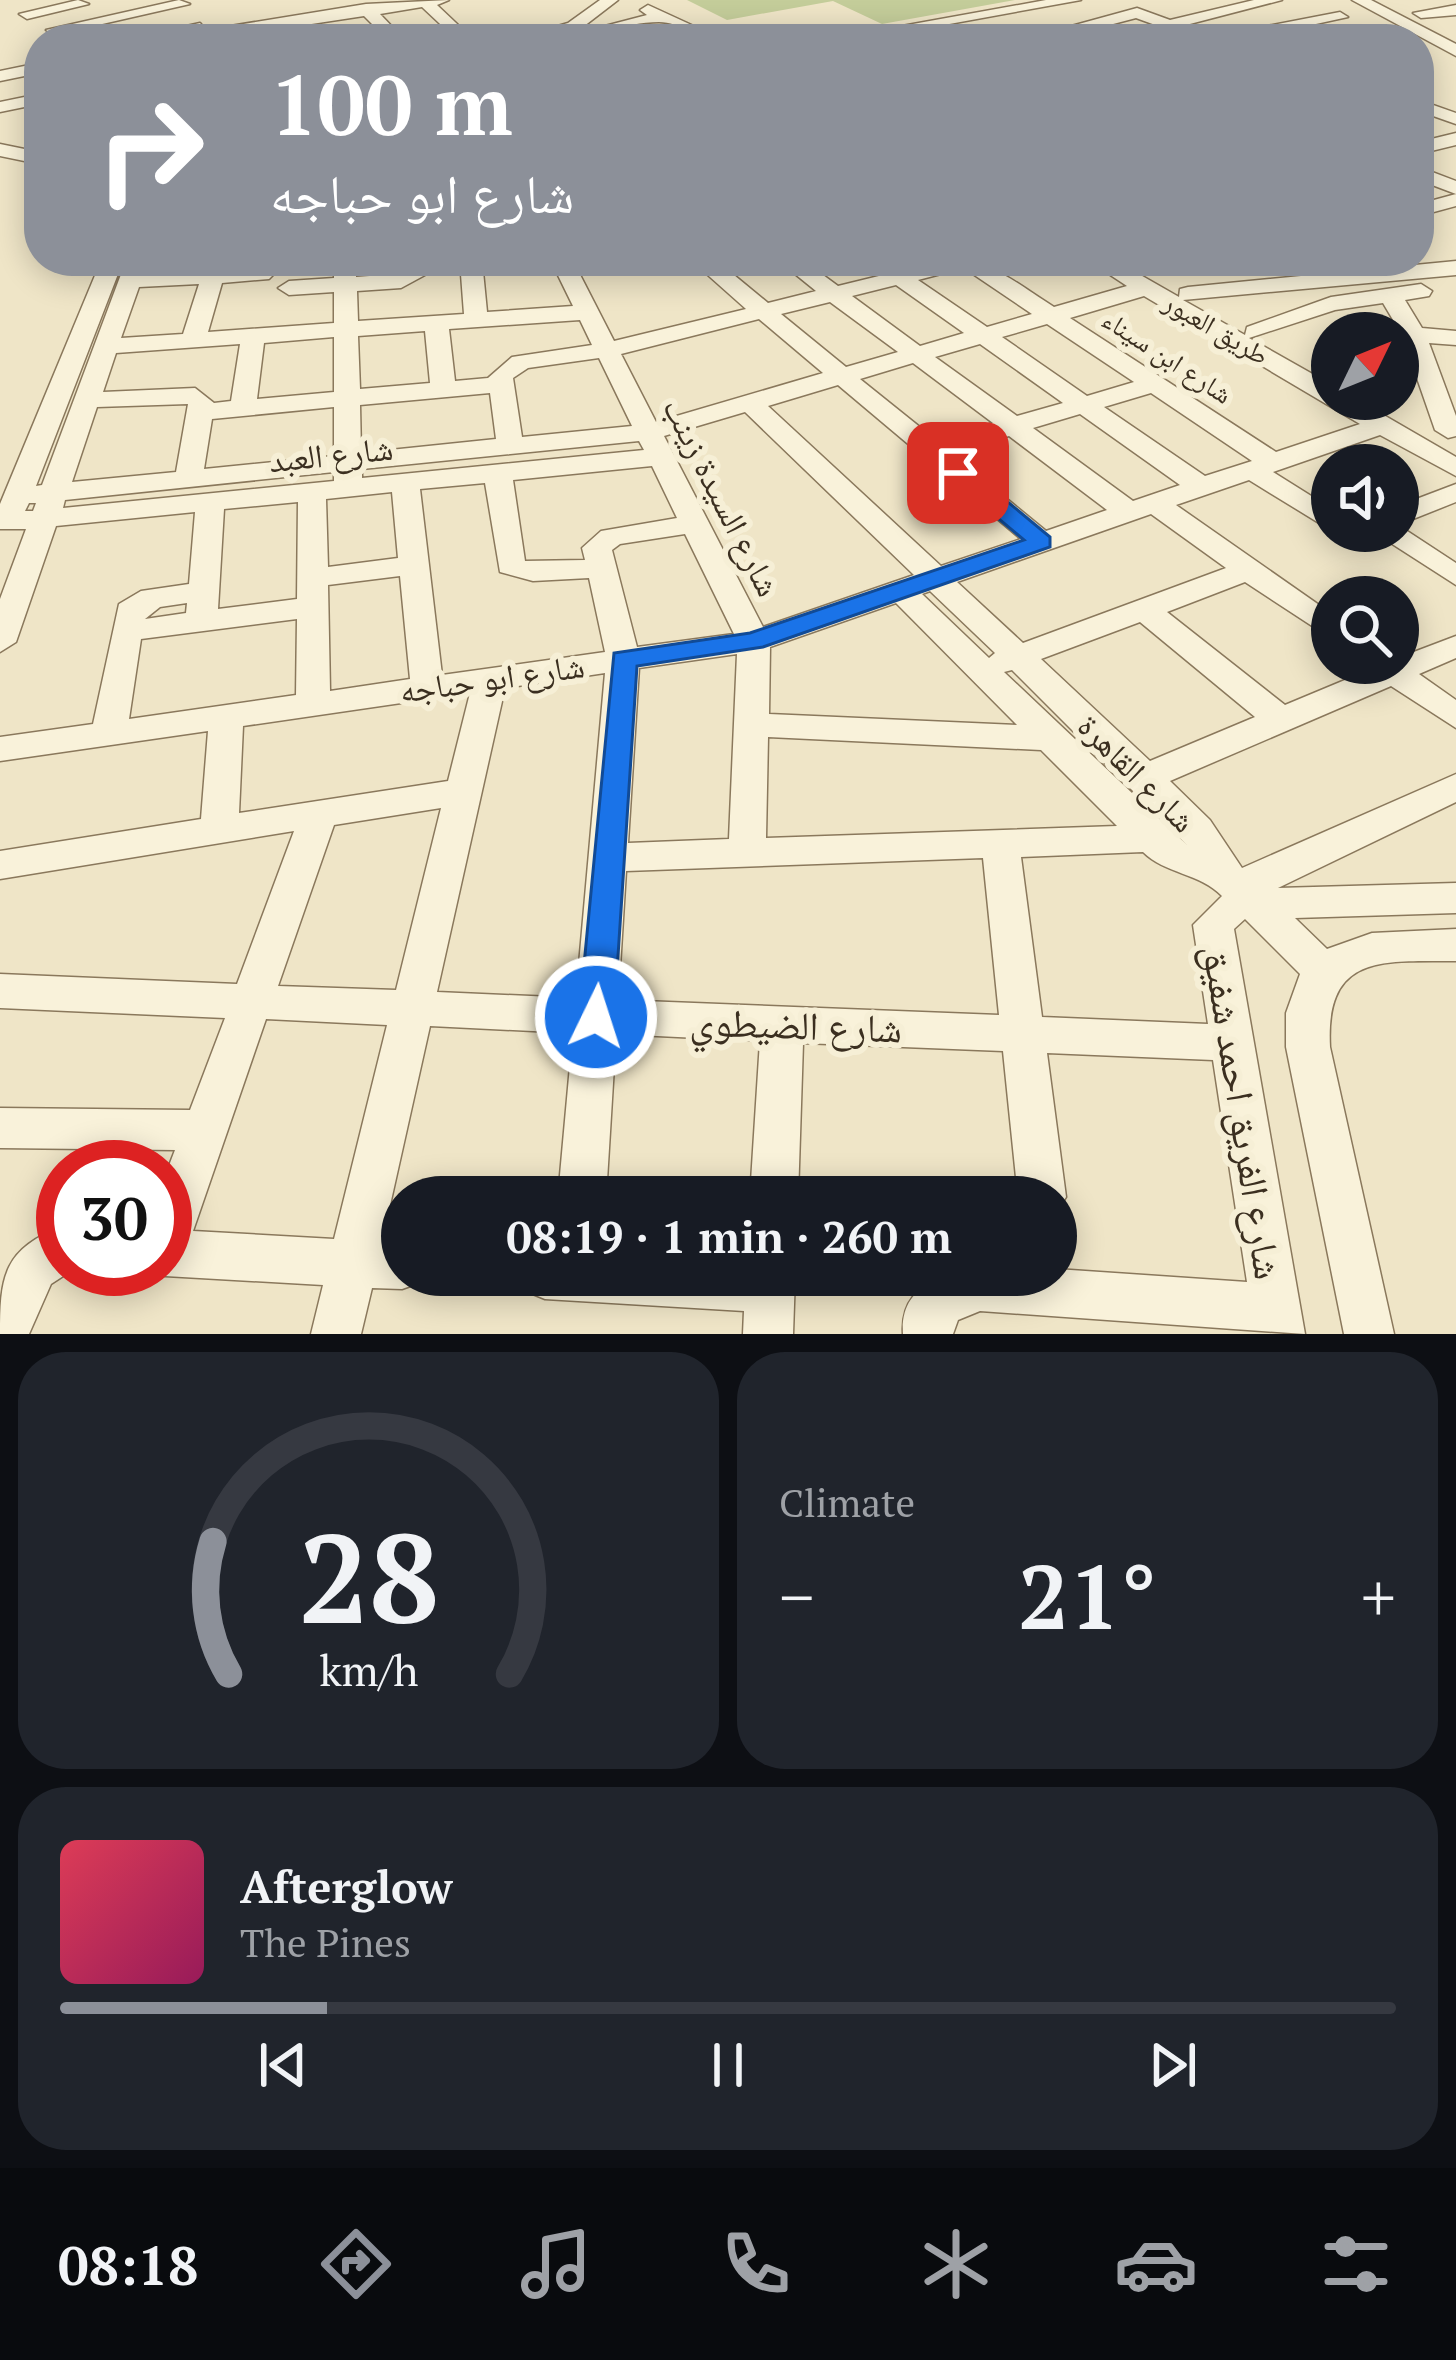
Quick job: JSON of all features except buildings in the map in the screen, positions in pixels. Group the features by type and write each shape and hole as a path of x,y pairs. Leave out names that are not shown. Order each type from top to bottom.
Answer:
{"street":[{"path":"27,14 100,0"},
{"path":"289,0 318,24"},
{"path":"593,23 614,0 662,8 697,24"},
{"path":"902,24 1072,0"},
{"path":"1147,0 1196,18"},
{"path":"1210,0 1274,24"},
{"path":"1038,2 1094,24 1137,14 1169,24 1274,0 1335,12 1414,16 1456,10"},
{"path":"1360,0 1456,31"},
{"path":"228,24 381,2 433,1 452,24"},
{"path":"7,2 43,24"},
{"path":"100,24 178,2 218,24"},
{"path":"998,24 1038,2"},
{"path":"588,24 662,8"},
{"path":"1293,24 1335,12"},
{"path":"281,24 310,14"},
{"path":"1414,16 1424,24"},
{"path":"1255,332 1302,312 1390,296 1455,274"},
{"path":"8,520 122,276"},
{"path":"0,642 124,276"},
{"path":"202,276 228,276"},
{"path":"289,288 334,276"},
{"path":"345,276 348,476"},
{"path":"372,276 407,280 412,276"},
{"path":"472,276 476,320"},
{"name":"شارع السيدة زينب","path":"570,276 754,641 747,853"},
{"path":"721,276 1042,542"},
{"path":"810,276 1013,426 1249,570 1311,614"},
{"path":"897,276 1202,487"},
{"path":"600,568 533,572 511,566 503,371 514,364 607,350 908,276"},
{"name":"شارع ابن سيناء","path":"991,276 1155,384 1311,505"},
{"name":"طريق العبور","path":"1126,276 1311,385"},
{"name":"طريق العبور","path":"1155,276 1311,363"},
{"path":"1188,294 1374,276"},
{"path":"193,341 212,277"},
{"name":"شارع العبد","path":"8,520 46,506 188,479 348,476 655,445 748,402 1146,288"},
{"path":"1390,296 1400,312"},
{"path":"102,347 588,312"},
{"path":"436,323 443,390"},
{"path":"1419,335 1456,338"},
{"path":"243,408 253,337"},
{"path":"1419,352 1448,433"},
{"path":"1419,380 1456,382"},
{"path":"200,412 502,384"},
{"path":"931,450 1155,384"},
{"path":"84,400 188,394 200,400 188,479"},
{"name":"شارع القاهرة","path":"748,402 1145,777 1198,830 1237,888"},
{"name":"شارع ابو حباجه","path":"0,748 754,641 1263,466 1362,420"},
{"name":"طريق العبور","path":"1390,420 1456,468"},
{"name":"طريق العبور","path":"1405,420 1448,433"},
{"name":"شارع العبد","path":"46,506 210,502 312,492 348,476 405,482 504,460"},
{"path":"405,482 428,687"},
{"path":"312,492 314,704"},
{"path":"1419,507 1456,492"},
{"path":"203,607 210,502"},
{"path":"584,1176 623,659 597,548 605,540 695,524"},
{"path":"1419,552 1456,576"},
{"path":"109,733 130,611 138,603 203,607 312,592 414,565"},
{"path":"981,671 1249,570"},
{"name":"شارع القاهرة","path":"901,590 1166,852 1237,888"},
{"path":"1144,609 1281,720"},
{"path":"1419,658 1456,646"},
{"path":"336,1334 490,679"},
{"path":"1145,777 1354,684"},
{"path":"1410,684 1456,717"},
{"path":"219,831 226,716"},
{"path":"751,725 1047,738"},
{"path":"1324,971 1237,888 1276,874 1456,787"},
{"path":"0,865 464,791"},
{"path":"192,1168 319,815"},
{"path":"608,858 1152,838"},
{"path":"1000,844 1039,1176"},
{"name":"شارع الفريق احمد شفيق","path":"1278,1322 1213,925 1229,908 1237,888 1456,898"},
{"path":"1369,1334 1304,1019 1309,992 1324,971 1374,946 1456,945"},
{"name":"شارع الضيطوي","path":"0,992 1233,1043"},
{"path":"775,1176 782,1024"},
{"path":"0,1128 206,1130"},
{"path":"192,1254 381,1266"},
{"path":"3,1334 36,1266"},
{"path":"1077,1288 1278,1322"},
{"path":"928,1334 927,1319 953,1296"}],"green space":[{"path":"687,0 1015,0 882,24 833,1 727,20"}],"route":[{"path":"596,1017 623,659 754,641 1042,542 958,473"}]}
